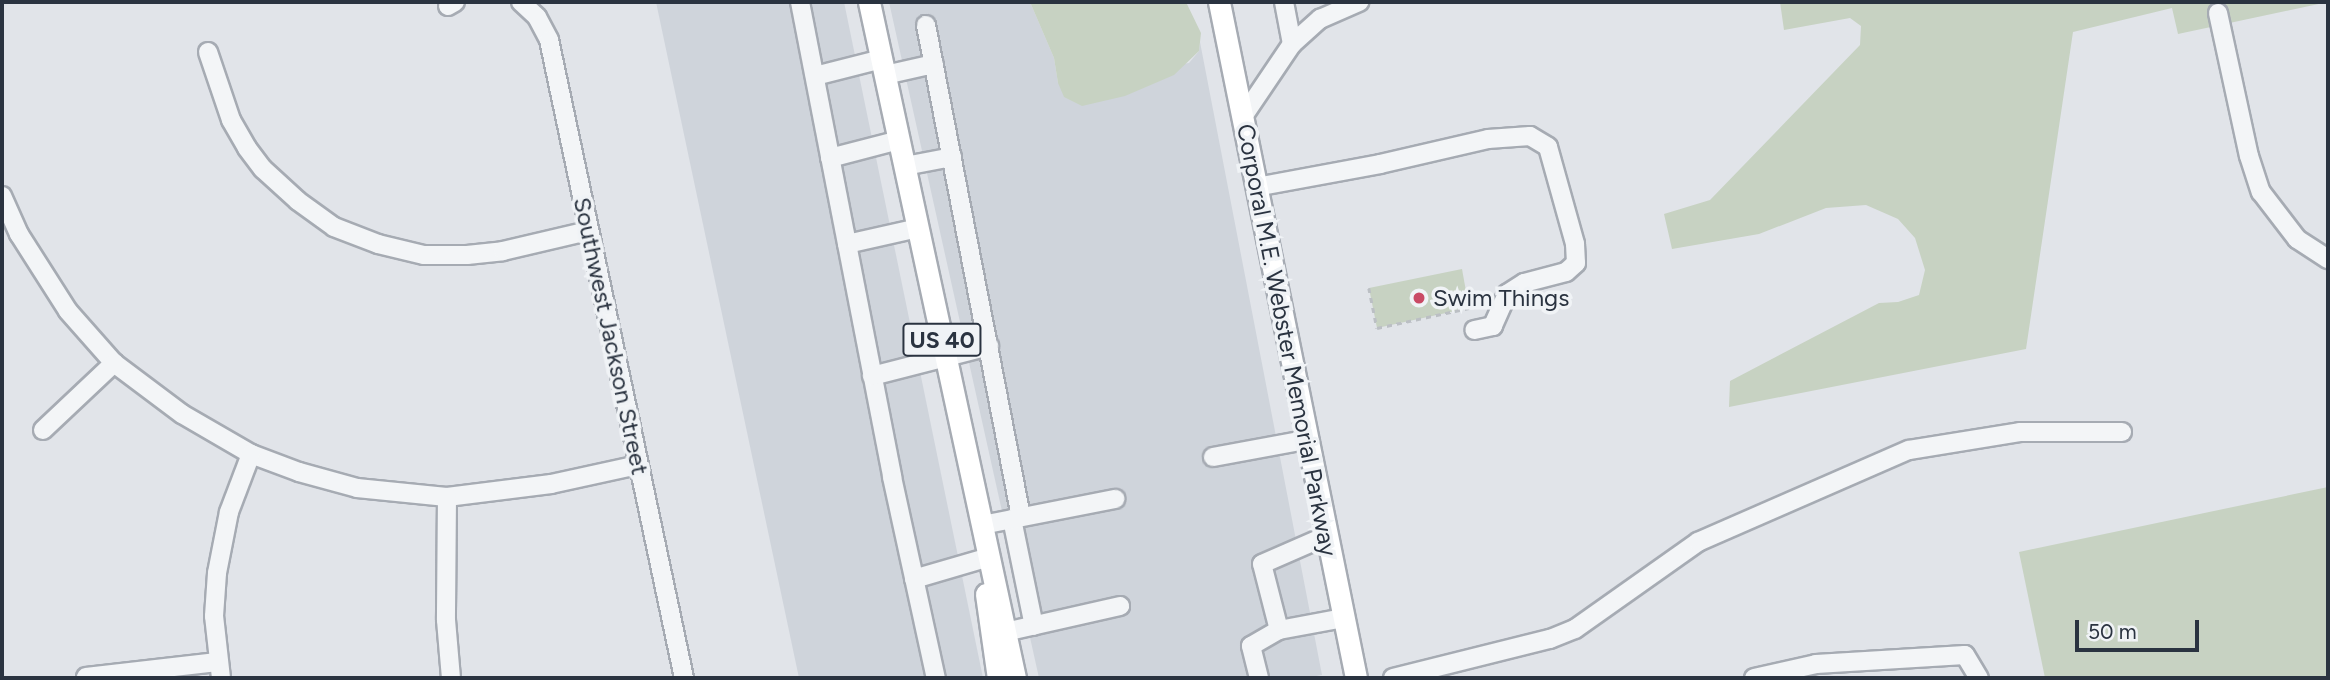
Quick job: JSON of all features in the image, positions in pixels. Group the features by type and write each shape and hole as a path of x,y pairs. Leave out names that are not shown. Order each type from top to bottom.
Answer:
{"main road":[{"name":"US 40","path":"869,2 1015,678"},
{"name":"Corporal M.E. Webster Memorial Parkway","path":"1219,2 1356,678"},
{"path":"989,557 985,588 998,678"}],"street":[{"name":"Southwest Jackson Street","path":"521,2 537,16 549,40 684,678"},
{"path":"800,2 872,376 936,678"},
{"path":"1284,2 1292,44"},
{"path":"1242,118 1292,44 1320,19 1359,2"},
{"path":"2218,13 2249,156 2261,191 2297,239 2328,259"},
{"path":"926,25 989,346 1034,626"},
{"path":"208,52 231,120 247,148 263,169 298,201 334,227 378,244 424,255 467,255 503,251 588,232"},
{"path":"815,76 883,67 934,64"},
{"path":"1256,187 1380,164 1488,139 1530,136 1548,147 1575,244 1576,263 1566,272 1524,283 1507,294 1493,326 1474,330"},
{"path":"830,158 899,140"},
{"path":"905,166 952,157"},
{"path":"2,196 19,234 60,300 114,363 182,414 251,454 299,472 356,488 447,497 551,484 638,466"},
{"path":"847,244 918,228"},
{"path":"872,376 989,346"},
{"path":"43,430 114,363"},
{"path":"1393,678 1433,674 1575,629 1698,542 1909,450 2020,432 2122,432"},
{"path":"1213,457 1306,440"},
{"path":"86,677 219,670 214,616 217,573 229,512 251,454"},
{"path":"447,497 446,620 451,678"},
{"path":"982,525 1115,499"},
{"path":"1279,630 1262,564 1326,536"},
{"path":"914,579 989,557"},
{"path":"1006,632 1120,606"},
{"path":"1259,678 1251,646 1279,630 1343,618"},
{"path":"1754,678 1816,664 1965,655 1979,678"},
{"path":"1842,663 1853,678"}],"path":[{"path":"1368,288 1377,328 1469,308"}],"shaded area":[{"path":"656,2 844,2 983,678 799,678"},
{"path":"889,2 1030,2 1054,58 1058,83 1189,63 1199,51 1200,42 1322,675 1305,678 1039,678"}],"green space":[{"path":"1030,2 1186,2 1201,33 1199,51 1174,75 1125,96 1082,106 1064,97 1058,83 1054,58"},
{"path":"1780,2 2328,2 2178,34 2172,8 2073,32 2026,349 1729,407 1730,381 1879,303 1898,302 1919,295 1925,270 1915,238 1898,219 1866,205 1826,208 1759,234 1672,249 1664,214 1710,200 1860,45 1861,26 1850,18 1784,30"},
{"name":"Swim Things","path":"1462,269 1469,308 1377,328 1369,288"},
{"path":"2328,487 2328,678 2045,678 2019,552"}],"place":[{"name":"Swim Things","path":"1419,298"}]}
